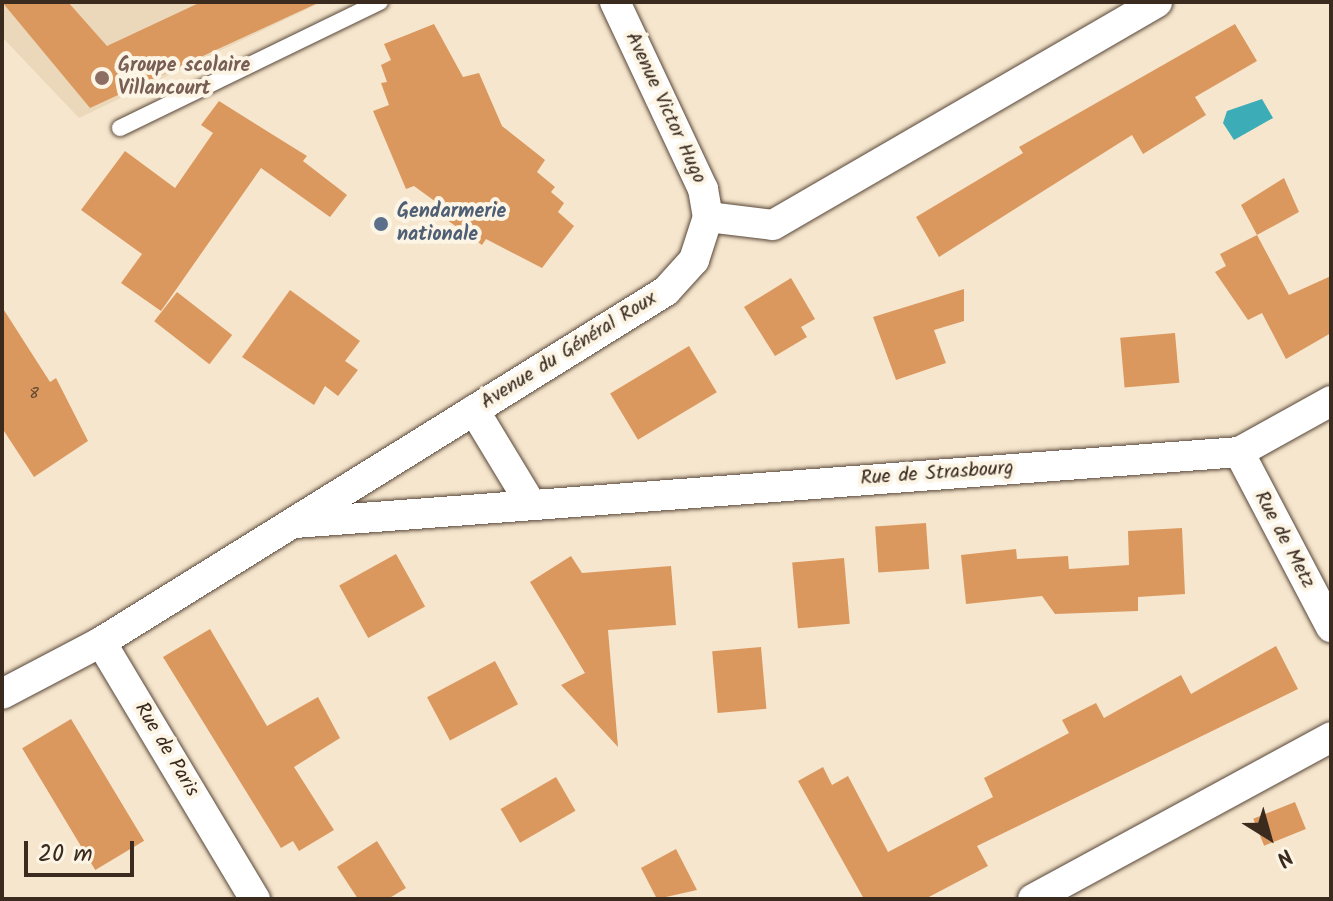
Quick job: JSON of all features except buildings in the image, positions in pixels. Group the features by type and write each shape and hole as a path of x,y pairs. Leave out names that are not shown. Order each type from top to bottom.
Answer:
{"street":[{"name":"Avenue Victor Hugo","path":"615,2 703,189 708,217"},
{"path":"708,217 773,225 1157,2"},
{"name":"Avenue du Général Roux","path":"2,694 101,642 666,291 694,260 708,217"},
{"name":"Rue de Strasbourg","path":"289,523 1239,452 1331,401"},
{"path":"474,410 531,504"},
{"name":"Rue de Metz","path":"1239,452 1331,627"},
{"name":"Rue de Paris","path":"101,642 255,899"},
{"path":"1051,895 1331,737"}],"lane":[{"path":"120,128 380,2"}],"shaded area":[{"name":"Groupe scolaire Villancourt","path":"2,2 322,2 79,118 2,37"}],"water":[{"path":"1262,99 1273,118 1234,140 1223,123 1227,111"}],"place":[{"name":"Groupe scolaire Villancourt","path":"102,78"},
{"name":"Gendarmerie nationale","path":"381,224"}]}
